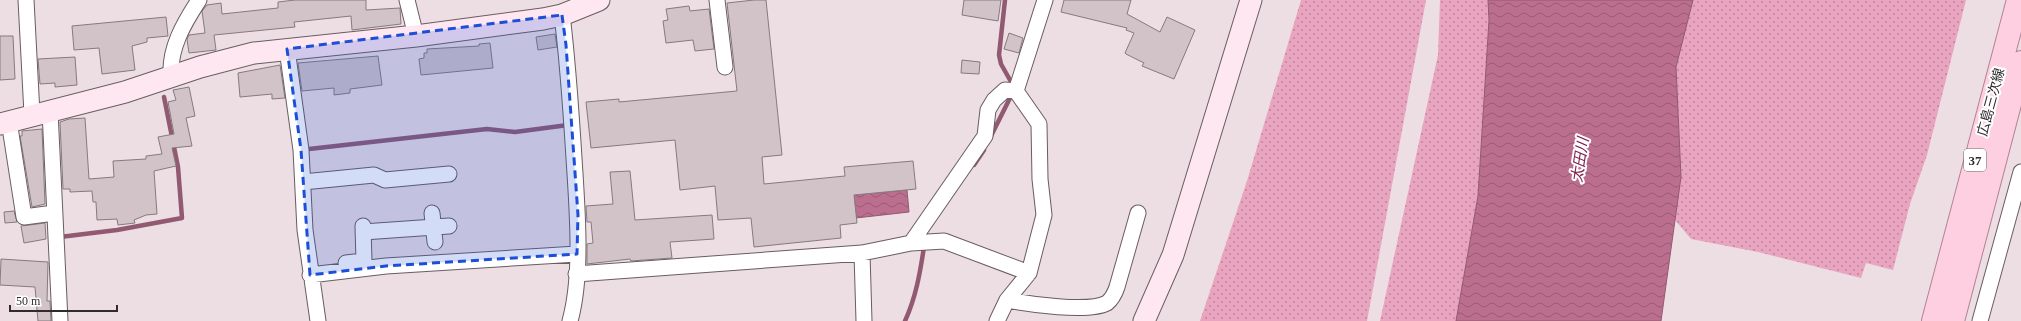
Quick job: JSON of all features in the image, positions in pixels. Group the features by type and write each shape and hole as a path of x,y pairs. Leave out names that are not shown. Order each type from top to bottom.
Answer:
{"main road":[{"name":"広島三次線","path":"1933,321 2018,0"},
{"name":"広島三次線","path":"1953,321 2021,62"}],"street":[{"path":"26,0 54,213 60,321"},
{"path":"171,77 170,69 174,48 184,23 199,0"},
{"path":"407,0 416,36"},
{"path":"54,213 24,217 4,122 125,92 200,67 254,53 416,36 562,15 598,0"},
{"path":"717,0 726,67"},
{"path":"1016,91 1046,0"},
{"path":"1144,321 1173,256 1251,0"},
{"path":"562,15 566,45 578,215 575,304 570,321"},
{"path":"287,49 301,150 304,182 305,230 309,270 318,321"},
{"path":"911,243 985,136 988,110 994,100 1005,90 1016,91 1040,124 1040,179 1044,215 1029,273 1008,300 997,321"},
{"path":"1980,321 2021,172"},
{"path":"304,182 374,175 385,180 449,174"},
{"path":"1008,300 1058,307 1107,303 1113,296 1117,287 1138,213"},
{"path":"309,270 322,266 364,260 363,229 449,226"},
{"path":"576,274 862,253 911,243 944,241 1029,273"},
{"path":"862,253 864,321"},
{"path":"309,270 577,254"}],"highlighted area":[{"path":"562,15 566,45 578,215 577,254 386,266 310,275 301,150 287,49"}],"shaded area":[{"path":"1301,0 1426,0 1367,321 1200,321 1247,181"},
{"path":"1440,0 1488,0 1489,20 1478,196 1456,321 1380,321 1438,55"},
{"path":"1693,0 1966,0 1927,155 1910,204 1893,270 1866,263 1861,278 1758,252 1691,239 1675,220 1681,177 1676,67"}],"water":[{"name":"太田川","path":"1488,0 1693,0 1676,67 1681,177 1661,321 1456,321 1478,196 1489,20"},
{"path":"853,185 875,193 907,190 909,212 856,218"}],"building":[{"path":"295,0 366,0 366,10 400,8 401,24 352,30 351,16 294,22 295,27 214,35 216,50 189,53 187,39 189,35 205,33 202,11 207,5 221,3 222,14 278,8 278,2"},
{"path":"766,0 782,155 762,157 764,184 845,176 844,167 913,161 916,189 854,195 857,223 840,225 841,238 754,247 751,218 718,220 715,186 680,190 675,140 591,148 586,102 619,99 619,102 737,91 727,3"},
{"path":"964,0 1001,0 998,21 962,15"},
{"path":"1064,0 1131,0 1127,14 1160,32 1167,17 1195,30 1174,79 1142,66 1144,63 1125,53 1134,33 1126,30 1127,28 1061,12"},
{"path":"689,6 690,11 709,9 714,49 695,51 693,40 666,43 663,21 668,20 666,9"},
{"path":"166,17 168,36 147,38 147,42 132,46 135,70 102,74 99,48 74,50 72,26"},
{"path":"1009,33 1023,38 1019,53 1004,49"},
{"path":"555,34 557,47 538,50 536,37"},
{"path":"0,36 13,36 15,79 0,80"},
{"path":"490,43 493,68 421,75 419,59 424,58 424,53 427,53 427,49 479,46 479,44"},
{"path":"378,56 382,85 350,89 350,93 334,95 334,88 302,91 298,63"},
{"path":"75,57 77,85 55,87 55,83 40,84 38,59"},
{"path":"962,60 980,62 979,74 961,73"},
{"path":"280,65 285,98 272,99 272,94 240,97 238,73"},
{"path":"189,87 195,116 186,118 192,146 172,148 176,166 154,171 157,214 146,215 134,220 135,223 118,225 117,219 97,220 96,202 93,202 92,191 70,192 70,189 63,189 60,122 69,119 85,118 89,179 114,177 113,161 146,159 146,156 162,154 158,137 174,134 168,102 176,100 173,90"},
{"path":"42,129 45,204 32,207 20,136 22,136 22,131"},
{"path":"630,171 635,220 712,215 714,239 670,242 672,258 631,261 630,259 587,264 587,244 593,243 591,222 587,222 586,206 613,204 610,172"},
{"path":"14,211 17,222 5,223 4,212"},
{"path":"45,223 46,239 24,243 21,226"},
{"path":"1,259 48,262 47,301 50,301 51,321 38,321 35,287 0,285"}],"waterway":[{"path":"1005,0 999,55 1001,64 1010,80"},
{"path":"991,136 1011,96"},
{"path":"60,237 117,230 182,218 178,167 164,97"},
{"path":"309,149 487,129 515,132 568,125 568,127"},
{"path":"974,165 984,150"},
{"path":"905,321 915,294 924,247"}]}
